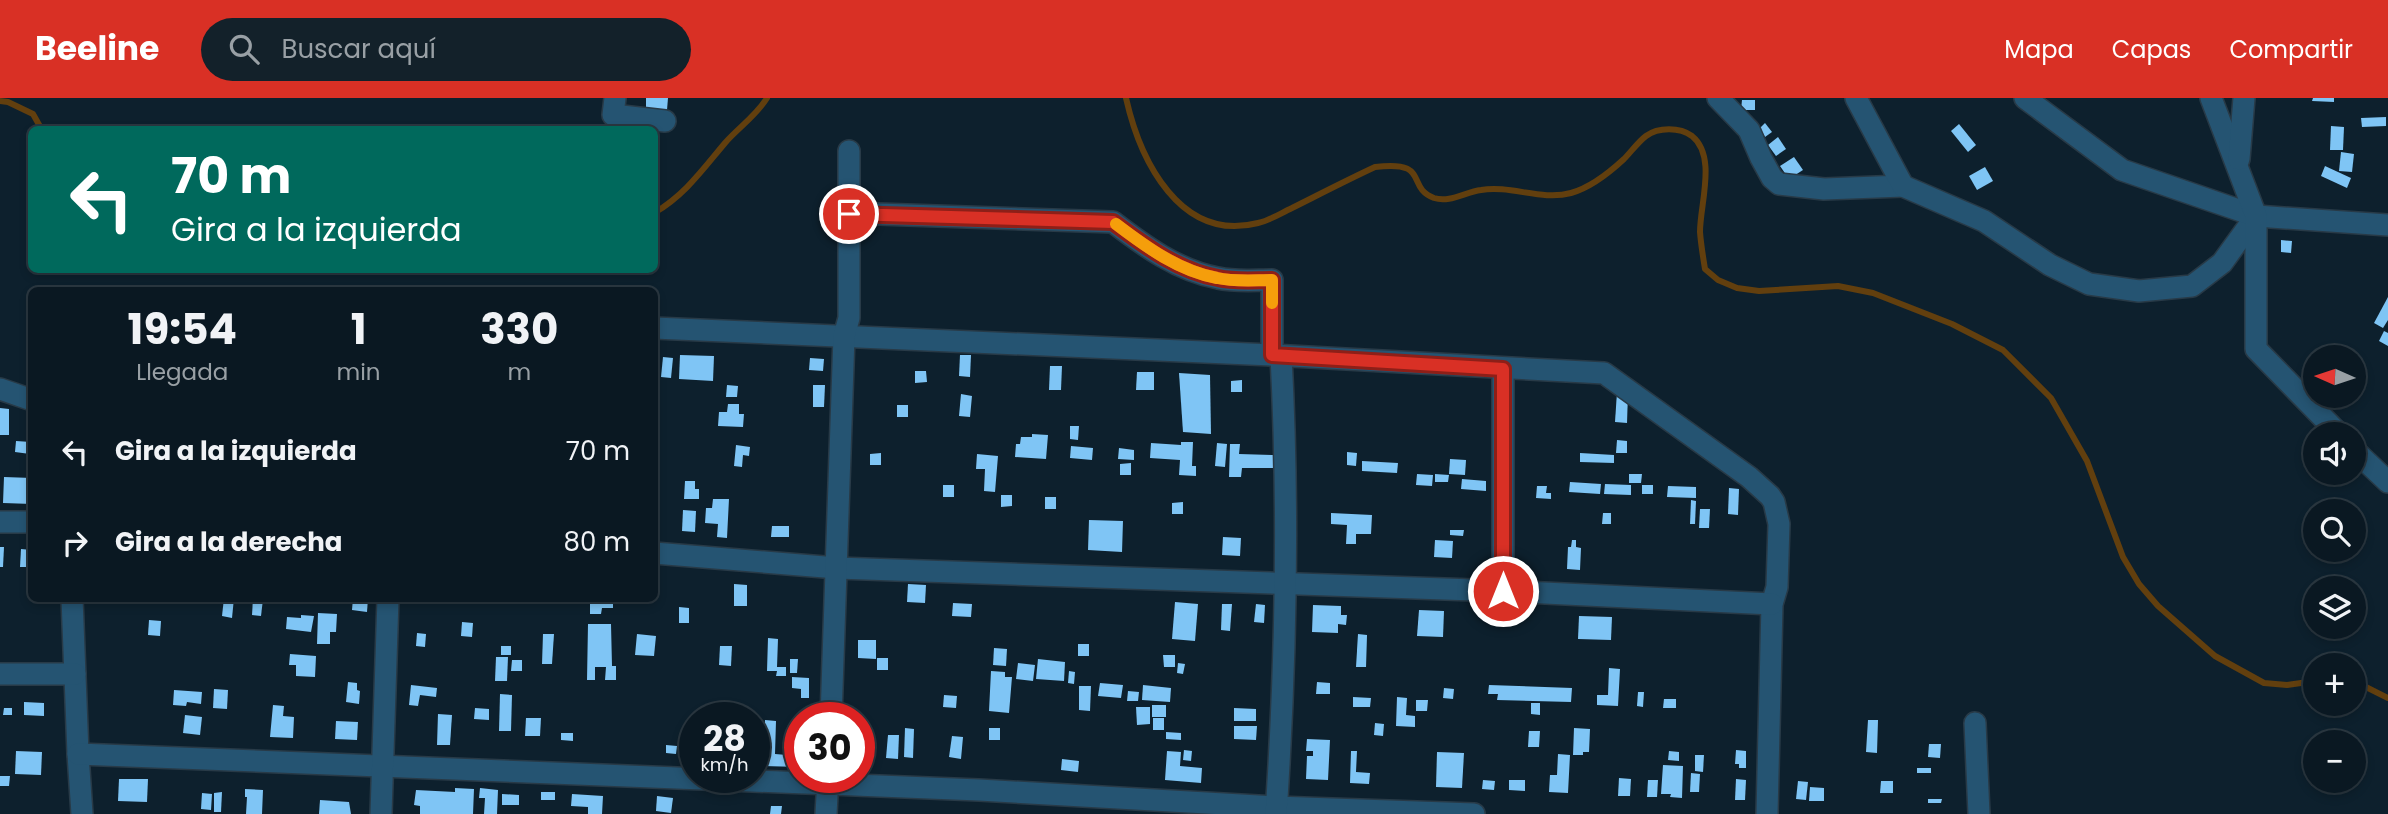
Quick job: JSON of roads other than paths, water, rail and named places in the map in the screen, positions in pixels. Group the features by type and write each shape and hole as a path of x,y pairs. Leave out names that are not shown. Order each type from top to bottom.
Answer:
{"street":[{"path":"615,98 613,115 665,121"},
{"path":"1718,98 1749,130 1772,178 1779,184 1824,189 1903,186 1984,221 2050,265 2089,284 2139,291 2192,286 2222,263 2256,216"},
{"path":"1856,98 1903,186"},
{"path":"2025,98 2122,170 2256,216 2388,225"},
{"path":"2211,98 2256,216 2256,349 2327,422"},
{"path":"2238,165 2244,98"},
{"path":"832,702 844,336 849,318 849,150"},
{"path":"849,214 1113,222 1146,247 1189,269 1217,278 1272,280 1284,422 1285,584 1276,810"},
{"path":"658,328 1604,373 1749,477 1770,496 1777,513 1777,587 1772,604 1767,814"},
{"path":"1503,369 1503,591"},
{"path":"0,389 28,399"},
{"path":"2366,461 2388,482"},
{"path":"0,522 28,522"},
{"path":"658,554 837,568 1503,591 1772,604"},
{"path":"72,602 82,814"},
{"path":"381,814 387,602"},
{"path":"0,674 75,674"},
{"path":"1975,723 1979,814"},
{"path":"78,754 784,780"},
{"path":"875,784 1276,810 1474,814"},
{"path":"826,814 827,793"}],"waterway":[{"path":"658,210 684,190 767,98"},
{"path":"1126,98 1142,146 1153,170 1168,191 1186,209 1206,221 1231,226 1267,220 1375,167 1404,167 1411,171 1425,193 1440,199 1492,189 1548,195 1571,193 1606,174 1651,133 1669,129 1687,133 1700,145 1706,168 1700,232 1705,269 1718,280 1737,288 1759,291 1838,286 1873,293 1952,324 2003,350 2051,398 2087,461 2123,557 2139,584 2158,606 2215,656 2264,683 2287,685 2303,683"},
{"path":"0,101 33,114 40,126"},
{"path":"2366,687 2388,698"}]}
